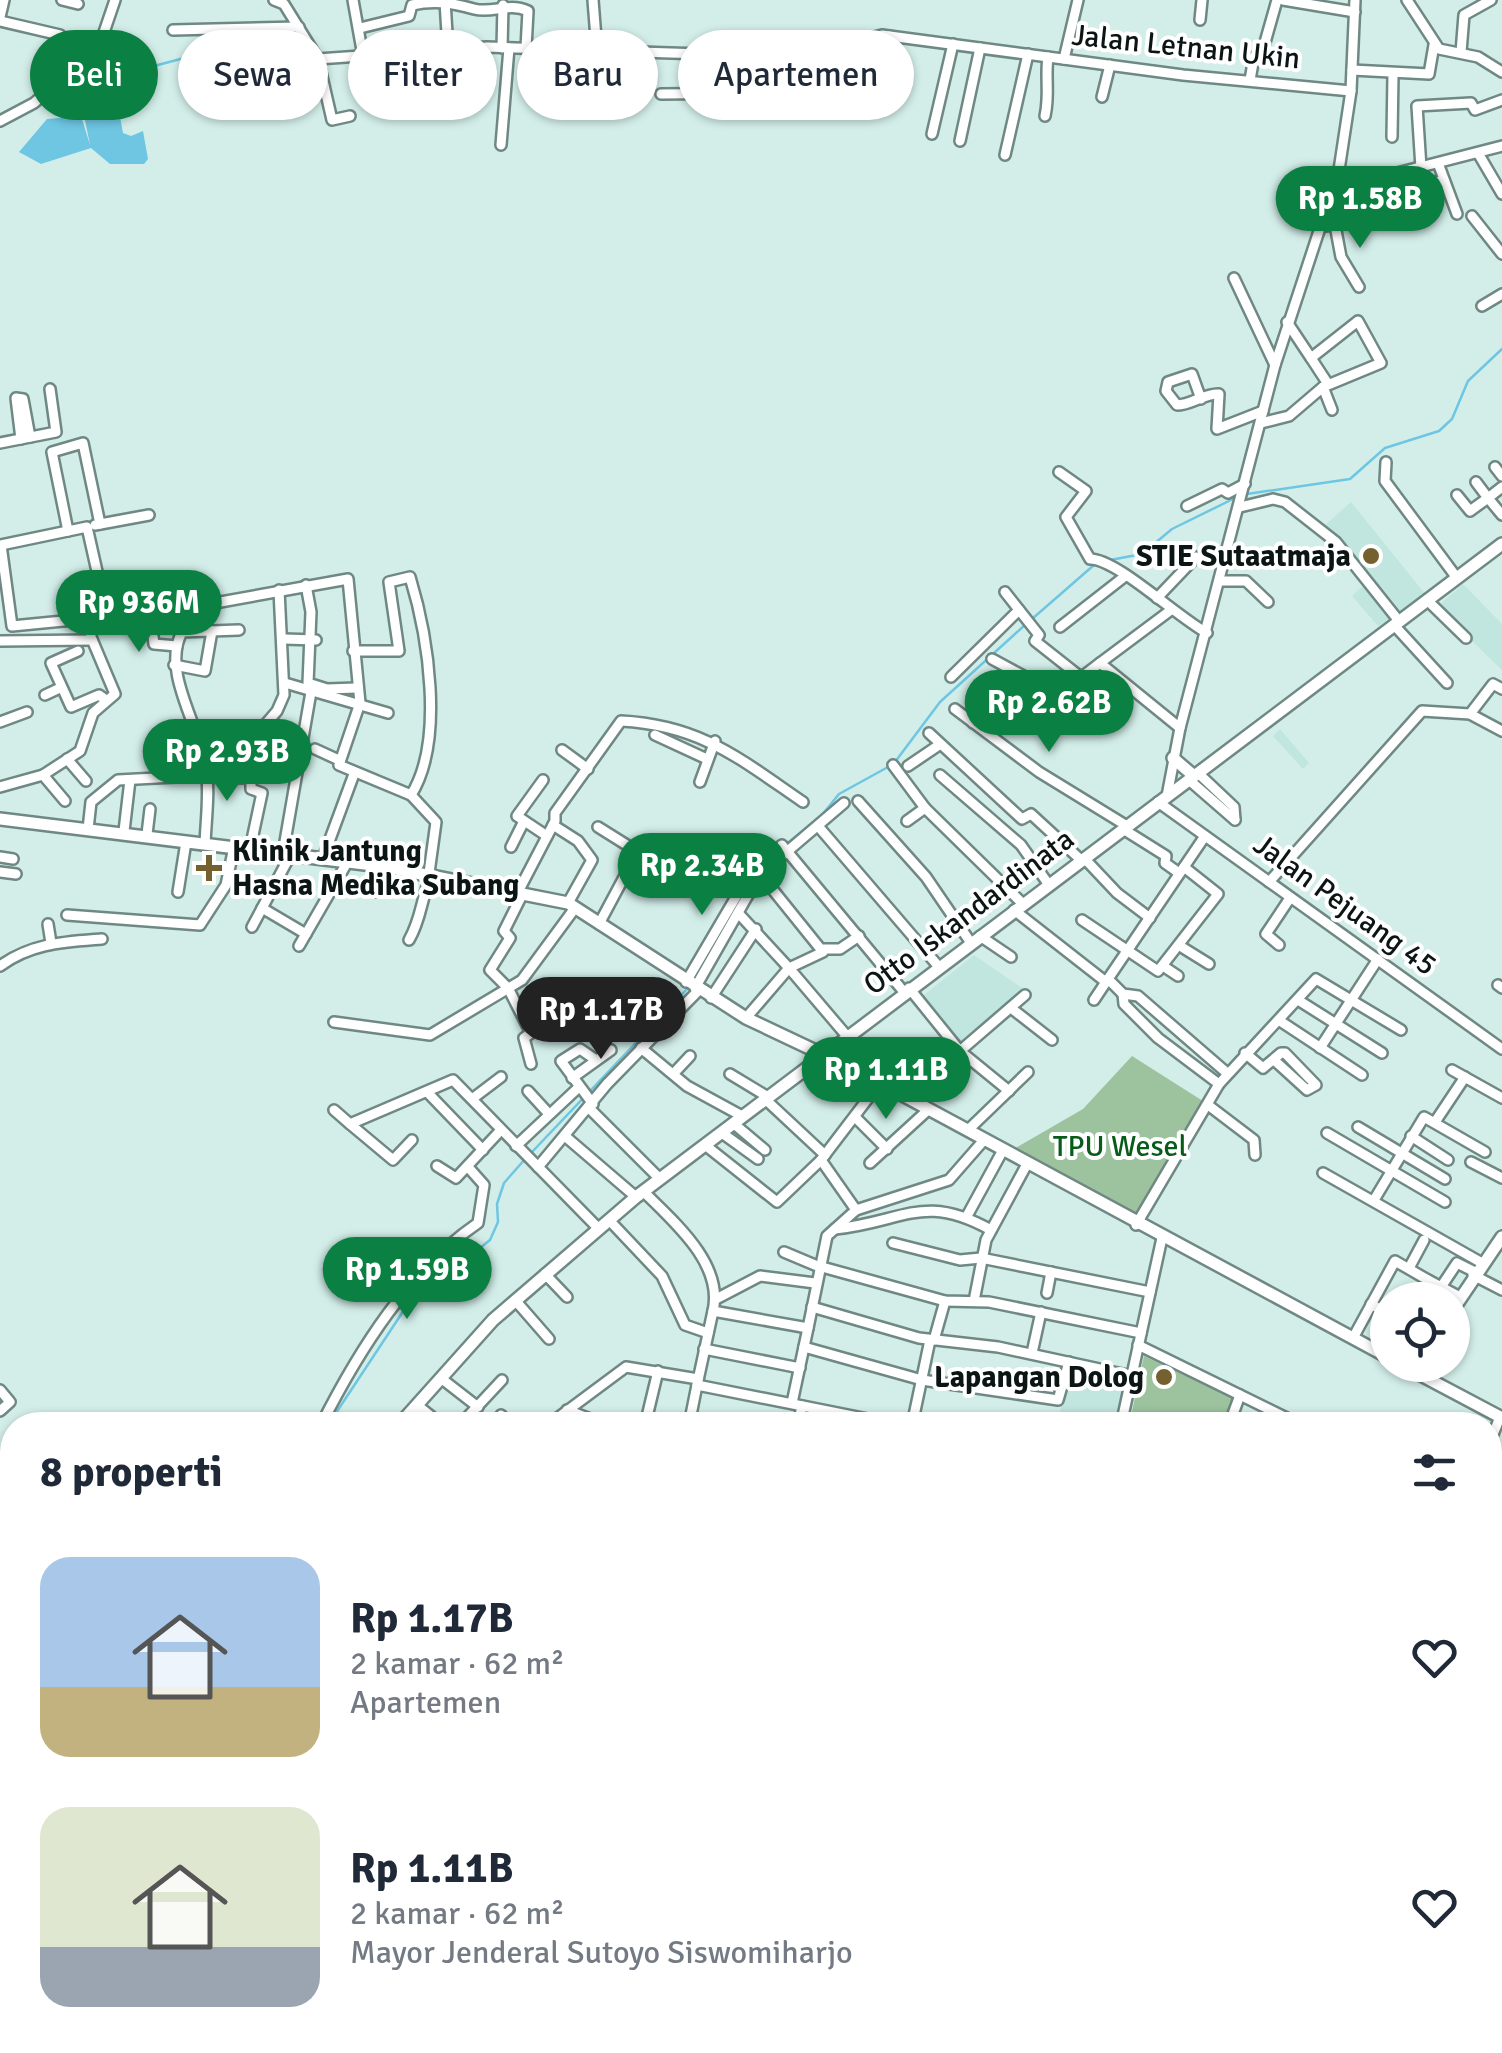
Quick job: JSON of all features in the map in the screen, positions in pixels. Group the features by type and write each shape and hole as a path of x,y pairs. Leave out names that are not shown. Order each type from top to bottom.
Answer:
{"main road":[{"name":"Otto Iskandardinata","path":"411,1412 514,1300 640,1194 1502,544"},
{"path":"1173,758 1194,776"},
{"path":"0,819 147,834 430,873 571,906 746,1018 968,1130 1136,1225 1370,1347"},
{"path":"1470,1282 1502,1237"},
{"path":"1441,1382 1492,1412"}],"street":[{"path":"4,0 0,19 41,30"},
{"path":"62,0 78,4"},
{"path":"0,121 34,103 99,47 115,0"},
{"path":"274,0 286,4 301,30"},
{"path":"353,0 360,28 409,16 410,7 420,2 445,1 475,10 503,6 528,11 527,30"},
{"path":"592,0 598,30"},
{"path":"1064,58 1078,0"},
{"path":"1200,0 1200,20"},
{"path":"1250,80 1254,57 1262,53 1280,0 1354,12"},
{"path":"1162,799 1222,581 1275,365 1346,138 1357,70 1355,0"},
{"path":"1406,0 1434,44 1500,66"},
{"path":"1461,52 1464,15 1492,0"},
{"path":"445,1 447,30"},
{"path":"501,144 503,6"},
{"path":"173,30 299,27"},
{"name":"Jalan Letnan Ukin","path":"914,39 1351,91"},
{"path":"932,134 954,44"},
{"path":"1357,70 1429,74 1434,44"},
{"name":"Jalan Letnan Ukin","path":"497,48 517,48"},
{"path":"960,140 980,48"},
{"path":"1005,155 1028,54"},
{"path":"1045,116 1051,87 1046,75 1048,56"},
{"path":"1102,98 1110,65"},
{"path":"1392,74 1392,137"},
{"path":"660,94 678,94"},
{"path":"1420,168 1417,106 1470,103 1475,110 1502,100"},
{"path":"328,103 332,120 348,116"},
{"path":"1330,197 1358,183 1502,146"},
{"path":"1478,153 1502,194"},
{"path":"1438,163 1457,214"},
{"path":"1394,194 1444,180"},
{"path":"1318,227 1391,217 1422,207"},
{"path":"1472,216 1502,254"},
{"path":"1335,224 1341,257 1359,287"},
{"path":"1234,278 1275,365"},
{"path":"1482,306 1502,294"},
{"path":"1287,322 1326,385 1332,410"},
{"path":"1261,423 1289,416 1326,385 1381,363 1356,322 1311,358"},
{"path":"0,443 57,431 50,388"},
{"path":"1202,399 1214,393 1221,396 1217,429 1263,412"},
{"path":"68,531 52,452 83,443 100,524"},
{"path":"1386,462 1386,483 1457,578"},
{"path":"1060,472 1086,491 1066,518 1090,559 1109,562 1124,578 1207,633"},
{"path":"1476,482 1502,515"},
{"path":"1186,506 1222,488 1228,493 1245,486"},
{"path":"1458,495 1470,512 1502,487"},
{"path":"1240,504 1277,499 1336,542 1396,623 1447,682"},
{"path":"12,626 1,540 149,516"},
{"path":"87,527 104,598"},
{"path":"1157,598 1196,556"},
{"path":"353,651 398,651 389,582 411,578 430,675 422,776 411,795"},
{"path":"1060,627 1124,578"},
{"path":"0,627 150,614 348,579 360,703 340,766 411,795 436,822 430,873 419,901 420,920 409,940"},
{"path":"1222,581 1246,582 1268,602"},
{"path":"306,585 312,640 309,685 356,688"},
{"path":"88,829 93,798 118,780 168,779 242,750 280,706 285,677 279,590"},
{"path":"1005,592 1039,635 1035,640 1078,676"},
{"path":"1427,600 1466,638"},
{"path":"992,659 1036,684 1058,685 1100,663 1171,610"},
{"path":"150,614 154,644 177,646"},
{"path":"952,677 1024,618"},
{"path":"0,787 42,774 80,751 93,713 116,691 92,640 90,620"},
{"path":"206,844 206,766 174,666 177,646 181,633 239,630"},
{"path":"174,666 205,671 212,632"},
{"path":"284,639 312,640"},
{"path":"0,641 92,640"},
{"path":"76,721 51,664 78,650"},
{"path":"1100,663 1180,728"},
{"path":"974,723 1016,675"},
{"path":"285,677 311,692 388,713"},
{"path":"1470,714 1493,684 1502,689"},
{"path":"1058,685 1110,726"},
{"path":"45,695 60,688"},
{"path":"252,927 287,854 298,752 311,692"},
{"path":"70,707 99,695 106,700"},
{"path":"954,709 1038,772 1166,856 1165,863 1218,894 1180,946 1163,966 1153,971 1082,920"},
{"path":"0,722 27,712"},
{"path":"1269,882 1422,712 1470,714 1498,729 1502,715"},
{"path":"532,1064 524,1038 531,1033 508,988 490,970 510,938 504,932 555,813 619,722 708,759"},
{"path":"928,733 1022,819 1031,814 1116,893 1150,918"},
{"path":"655,735 715,741 803,802"},
{"path":"251,739 339,760"},
{"path":"700,782 715,741"},
{"path":"908,766 939,745"},
{"path":"562,750 588,769"},
{"path":"68,759 86,781"},
{"path":"893,765 925,808 1018,907 1123,994 1138,996 1227,1073"},
{"path":"42,774 65,801"},
{"path":"322,858 354,774"},
{"path":"940,775 1021,845 1049,885"},
{"path":"1194,776 1234,807 1235,820 1194,776"},
{"path":"207,778 251,778 251,790 262,792 250,849"},
{"path":"124,832 130,780"},
{"path":"544,780 517,816 547,836"},
{"name":"Jalan Pejuang 45","path":"1162,799 1205,836 1498,1046"},
{"path":"858,801 926,877 975,940 1010,957"},
{"path":"695,988 758,872 844,803"},
{"path":"907,821 925,808"},
{"path":"147,834 150,809"},
{"path":"511,846 524,822"},
{"path":"334,1022 427,1036 522,980 571,906 592,860 578,841 553,825"},
{"path":"818,826 939,967"},
{"path":"598,828 705,894"},
{"path":"1094,1000 1205,836"},
{"path":"178,892 186,842"},
{"path":"67,915 200,925 226,885 234,848"},
{"path":"695,988 740,914 758,872 773,863 784,849"},
{"path":"784,849 960,1051 1008,1091"},
{"path":"599,924 638,852"},
{"path":"719,856 758,872 824,949"},
{"path":"0,858 13,858"},
{"path":"299,946 348,861"},
{"path":"375,892 381,866"},
{"path":"0,872 16,874"},
{"path":"1280,945 1266,934 1290,898"},
{"path":"262,908 306,934"},
{"path":"740,914 846,1035"},
{"path":"48,924 50,943"},
{"path":"519,1149 550,1114 584,1095 641,1048 756,929"},
{"path":"746,1018 789,968 824,949 840,949 859,936"},
{"path":"0,966 21,952 50,943 102,939"},
{"path":"1180,946 1209,964"},
{"path":"1320,1048 1378,960"},
{"path":"1163,966 1178,976"},
{"path":"1136,1225 1227,1073 1316,979 1400,1030"},
{"path":"1123,994 1124,1004 1158,1038 1219,1084"},
{"path":"960,1051 1024,995"},
{"path":"1298,1000 1382,1053"},
{"path":"1010,1008 1052,1040"},
{"path":"1280,1021 1362,1075"},
{"path":"1498,1046 1502,1035"},
{"path":"641,1048 737,1120 766,1150"},
{"path":"596,1060 581,1049 562,1058 584,1095 660,1179"},
{"path":"536,1165 566,1137 596,1060 611,1050"},
{"path":"1245,1053 1260,1068 1285,1053 1316,1085 1307,1090 1274,1060"},
{"path":"675,1072 690,1056"},
{"path":"1452,1070 1502,1098"},
{"path":"968,1130 1028,1072"},
{"path":"730,1074 766,1098 823,1158 856,1210"},
{"path":"472,1099 502,1077"},
{"path":"1435,1122 1465,1077"},
{"path":"350,1124 362,1116 429,1094 453,1080 599,1229"},
{"path":"705,1145 776,1202 823,1158 879,1084"},
{"path":"528,1092 550,1114"},
{"path":"429,1094 483,1150"},
{"path":"1208,1105 1254,1140 1255,1155"},
{"path":"334,1110 394,1160 412,1140"},
{"path":"870,1163 928,1110"},
{"path":"855,1118 887,1149"},
{"path":"1374,1200 1422,1118 1485,1152"},
{"path":"1358,1127 1445,1179"},
{"path":"437,1166 454,1178 500,1132"},
{"path":"1326,1132 1445,1202"},
{"path":"722,1133 758,1159"},
{"path":"1411,1136 1448,1160"},
{"path":"566,1137 640,1194 714,1277 716,1299 692,1412"},
{"path":"797,1412 800,1368 826,1239 856,1210 949,1180 984,1140"},
{"path":"967,1216 1003,1150"},
{"path":"1472,1162 1502,1178"},
{"path":"974,1301 989,1234 1027,1164"},
{"path":"329,1412 411,1281 479,1216 484,1185 468,1167"},
{"path":"1322,1174 1374,1200 1502,1290"},
{"path":"834,1230 930,1208 967,1216 989,1234"},
{"path":"609,1220 662,1276 684,1326 708,1333"},
{"path":"1123,1412 1162,1238"},
{"path":"1409,1268 1424,1240"},
{"path":"893,1243 960,1260 981,1258 1150,1292"},
{"path":"784,1252 822,1267 944,1301 974,1301 1142,1333"},
{"path":"1383,1282 1395,1261 1432,1282"},
{"path":"1444,1282 1456,1263 1477,1270"},
{"path":"1047,1293 1052,1272"},
{"path":"545,1274 567,1296"},
{"path":"716,1299 760,1276 815,1283"},
{"path":"514,1300 549,1340"},
{"path":"915,1412 944,1301"},
{"path":"1353,1338 1370,1306"},
{"path":"812,1307 932,1340 1032,1353 1132,1376"},
{"path":"713,1311 808,1328"},
{"path":"1032,1353 1041,1312"},
{"path":"1138,1345 1275,1412"},
{"path":"804,1347 922,1380 1058,1400 1068,1362"},
{"path":"704,1349 800,1368"},
{"path":"564,1412 626,1367 835,1412"},
{"path":"648,1412 658,1371"},
{"path":"442,1379 478,1407"},
{"path":"473,1412 502,1380"},
{"path":"0,1390 10,1400 0,1412"},
{"path":"1234,1412 1240,1395"},
{"path":"417,1405 426,1412"},
{"path":"567,1410 572,1412"}],"shaded area":[{"name":"STIE Sutaatmaja","path":"1351,502 1426,595 1378,626 1352,596 1365,584 1322,528"},
{"path":"1463,584 1502,624 1502,670 1437,607"},
{"path":"1280,729 1309,763 1303,769 1273,736"},
{"path":"974,955 1022,988 1020,998 959,1048 919,999"},
{"path":"1070,1368 1127,1380 1119,1412 1060,1412"}],"green space":[{"name":"TPU Wesel","path":"1132,1056 1206,1103 1139,1216 1012,1150 1083,1109"},
{"name":"Lapangan Dolog","path":"1144,1356 1233,1398 1228,1412 1132,1412"}],"water":[{"path":"46,120 82,120 90,145 85,120 121,120 123,133 131,136 143,131 148,159 144,164 110,164 91,148 41,164 19,152"}],"waterway":[{"path":"158,65 178,60"},
{"path":"1247,494 1350,479 1385,448 1439,431 1452,419 1468,381 1502,349"},
{"path":"1105,561 1142,554 1172,529 1235,498"},
{"path":"1032,619 1094,565"},
{"path":"895,762 940,702 1026,624"},
{"path":"784,846 822,815 839,794 888,767"},
{"path":"695,977 721,931"},
{"path":"532,1152 688,988"},
{"path":"337,1412 406,1307 490,1240 498,1222 497,1204 504,1183 526,1158"}],"place":[{"name":"STIE Sutaatmaja","path":"1371,556"},
{"name":"Klinik Jantung Hasna Medika Subang","path":"209,868"},
{"name":"Lapangan Dolog","path":"1164,1377"}]}
